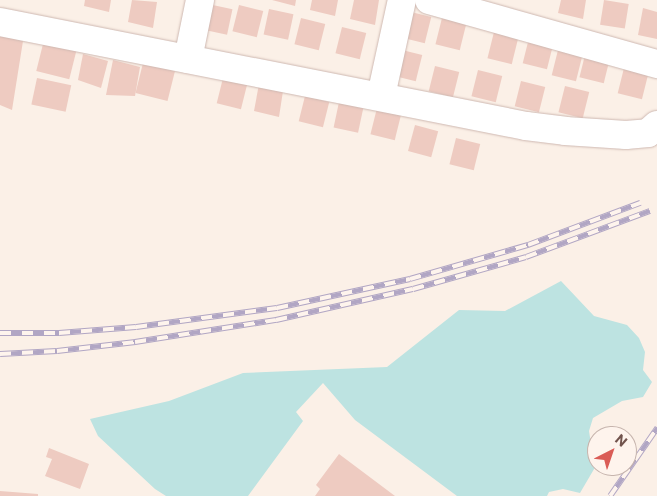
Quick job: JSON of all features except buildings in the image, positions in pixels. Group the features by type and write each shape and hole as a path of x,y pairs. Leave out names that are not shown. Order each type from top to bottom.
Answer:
{"street":[{"path":"188,59 200,0"},
{"path":"381,96 402,0"},
{"path":"429,0 657,64"},
{"path":"0,22 565,132 626,135 648,133 657,126"}],"water":[{"path":"561,281 594,316 627,325 639,338 645,352 643,370 652,382 643,397 622,401 593,418 591,426 587,426 587,476 590,476 580,493 563,489 549,492 547,496 457,496 355,420 323,383 296,412 303,421 248,496 166,496 155,489 98,436 90,419 169,401 243,373 387,367 459,310 505,311"}],"railway":[{"path":"0,333 59,333 136,327 277,308 410,279 528,245 640,203"},
{"path":"0,354 57,351 135,342 276,320 413,289 526,257 650,211"},
{"path":"610,496 657,428"}]}
